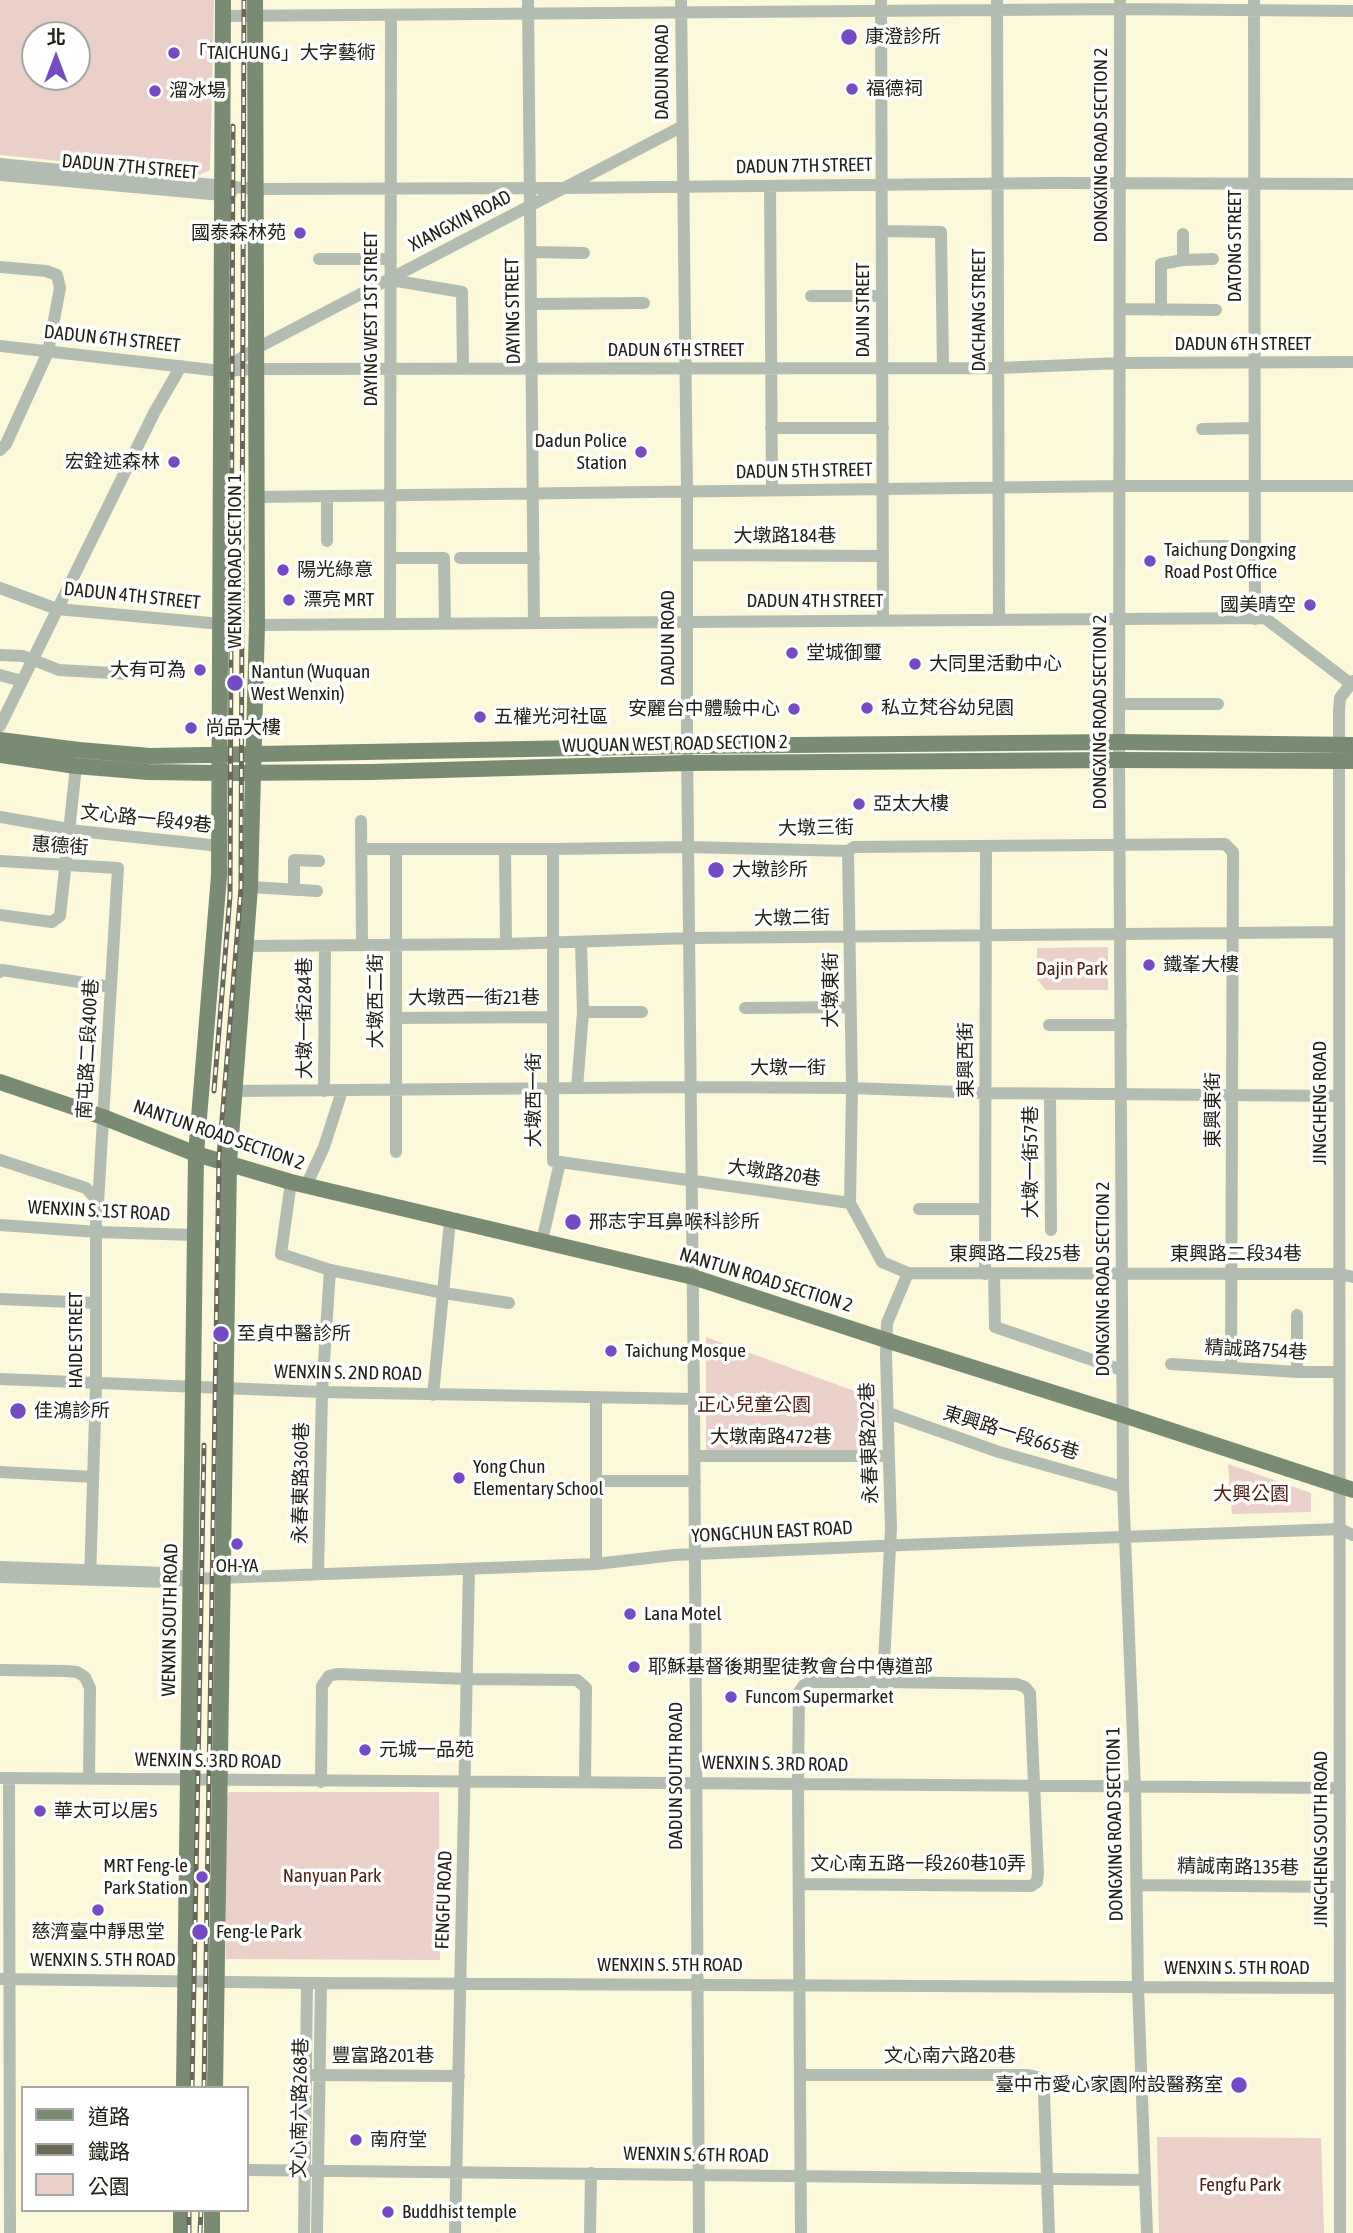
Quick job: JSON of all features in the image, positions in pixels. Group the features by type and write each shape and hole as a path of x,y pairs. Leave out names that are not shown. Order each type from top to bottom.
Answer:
{"main road":[{"name":"WENXIN ROAD SECTION 1","path":"197,1154 220,846 223,8"},
{"name":"WENXIN ROAD SECTION 1","path":"229,1163 247,946 257,625 255,8"},
{"name":"WUQUAN WEST ROAD SECTION 2","path":"0,740 150,756 687,746 1119,742 1348,753"},
{"name":"WUQUAN WEST ROAD SECTION 2","path":"0,755 76,766 148,772 220,773 371,772 687,763 1119,760 1348,753"},
{"name":"NANTUN ROAD SECTION 2","path":"0,1082 103,1117 197,1154 298,1184 693,1277 1346,1488"},
{"name":"WENXIN SOUTH ROAD","path":"184,2086 197,1154"},
{"path":"215,2086 229,1163"},
{"path":"181,2212 181,2233"},
{"path":"212,2212 212,2233"}],"street":[{"path":"424,0 424,15"},
{"name":"DAYING STREET","path":"528,0 534,622"},
{"path":"223,8 391,15 528,14 681,7 997,5 1254,5 1353,10"},
{"name":"DACHANG STREET","path":"997,5 999,619"},
{"name":"DONGXING ROAD SECTION 2","path":"1120,5 1119,845 1123,1415"},
{"name":"DATONG STREET","path":"1254,5 1255,619"},
{"name":"DAJIN STREET","path":"881,6 883,620"},
{"name":"DADUN ROAD","path":"681,7 693,1277"},
{"name":"DAYING WEST 1ST STREET","path":"390,624 391,15"},
{"name":"XIANGXIN ROAD","path":"221,371 257,348 681,127"},
{"name":"DADUN 7TH STREET","path":"0,164 222,190"},
{"name":"DADUN 7TH STREET","path":"0,175 222,190 997,183 1353,184"},
{"path":"770,186 772,490"},
{"path":"882,231 941,232 943,369"},
{"path":"1183,234 1183,260"},
{"path":"531,252 584,253"},
{"path":"319,259 391,260"},
{"path":"1161,310 1161,264 1213,259"},
{"path":"0,267 46,271 57,275 60,288 48,352 6,444 0,450"},
{"path":"391,279 462,292 463,369"},
{"path":"811,296 882,296"},
{"path":"532,304 644,303"},
{"path":"1120,309 1216,310"},
{"name":"DADUN 6TH STREET","path":"0,346 221,371 998,369 1120,363 1353,362"},
{"path":"0,726 154,413 181,366"},
{"path":"771,428 883,428"},
{"path":"1202,429 1255,428"},
{"name":"DADUN 5TH STREET","path":"256,497 998,487 1353,486"},
{"path":"327,496 327,541"},
{"path":"1199,546 1255,546"},
{"name":"大墩路184巷","path":"687,555 883,556"},
{"path":"390,558 444,558 445,623"},
{"path":"460,558 534,558"},
{"name":"DADUN 4TH STREET","path":"0,588 57,609 221,624"},
{"name":"DADUN 4TH STREET","path":"257,625 1265,618 1352,683"},
{"path":"0,655 23,656 59,670 130,674"},
{"path":"0,675 22,681"},
{"name":"JINGCHENG ROAD","path":"1340,1529 1346,1488 1339,1372 1348,1276 1339,1096 1339,932 1348,753 1340,698 1352,683"},
{"path":"1120,704 1218,704"},
{"path":"0,915 52,922 60,916 76,766"},
{"name":"文心路一段49巷","path":"0,817 69,830 220,846"},
{"path":"361,821 362,945"},
{"name":"大墩三街","path":"361,849 688,847 848,850 854,846 1225,844 1233,852"},
{"name":"東興西街","path":"986,846 985,1209 996,1327 1122,1370"},
{"name":"大墩西二街","path":"396,849 396,1152"},
{"path":"505,849 506,944"},
{"name":"大墩西一街","path":"553,849 553,1161 692,1180"},
{"name":"大墩東街","path":"848,850 852,1088 850,1203"},
{"name":"東興東街","path":"1231,1368 1233,852"},
{"path":"294,890 294,860 320,861"},
{"name":"惠德街","path":"0,861 118,869"},
{"name":"南屯路二段400巷","path":"97,1232 118,869"},
{"path":"250,887 317,891"},
{"name":"大墩二街","path":"247,946 506,944 691,938 1339,932"},
{"path":"576,1088 583,1012 581,942"},
{"name":"大墩一街284巷","path":"324,1091 325,946"},
{"path":"0,972 2,970 111,986"},
{"path":"745,1009 850,1007"},
{"path":"583,1012 642,1012"},
{"name":"大墩西一街21巷","path":"396,1018 552,1017"},
{"path":"1049,1025 1121,1025"},
{"name":"大墩一街","path":"235,1091 690,1087 1339,1096"},
{"path":"342,1091 324,1147 298,1184 281,1254 330,1270 509,1303"},
{"name":"大墩一街57巷","path":"1051,1094 1051,1230"},
{"name":"HAIDE STREET","path":"0,1160 86,1188 96,1199 96,1384 90,1575"},
{"path":"542,1241 560,1162"},
{"name":"大墩路20巷","path":"692,1180 850,1203"},
{"path":"850,1203 882,1262 908,1273"},
{"path":"919,1209 985,1209"},
{"path":"433,1395 450,1221"},
{"name":"WENXIN S. 1ST ROAD","path":"0,1225 195,1235"},
{"name":"永春東路360巷","path":"318,1574 322,1392 330,1270"},
{"name":"東興路二段25巷","path":"908,1273 1122,1273"},
{"name":"永春東路202巷","path":"883,1682 891,1528 887,1323 908,1273"},
{"name":"東興路二段34巷","path":"1122,1273 1348,1276"},
{"name":"DADUN SOUTH ROAD","path":"693,1277 698,2233"},
{"path":"0,1300 96,1303"},
{"path":"1297,1315 1297,1373"},
{"name":"精誠路754巷","path":"1171,1364 1297,1373 1339,1372"},
{"name":"WENXIN S. 2ND ROAD","path":"0,1379 322,1392 695,1399"},
{"path":"596,1397 596,1564"},
{"name":"東興路一段665巷","path":"888,1413 999,1452 1123,1487"},
{"name":"DONGXING ROAD SECTION 1","path":"1123,1415 1123,1487 1135,1787 1138,1987 1147,2233"},
{"name":"大墩南路472巷","path":"695,1456 889,1456"},
{"path":"0,1472 93,1477"},
{"path":"596,1481 695,1481"},
{"name":"YONGCHUN EAST ROAD","path":"0,1577 166,1573 191,1579 596,1564 694,1555 890,1545 1340,1529 1353,1535"},
{"name":"JINGCHENG SOUTH ROAD","path":"1340,1529 1340,2233"},
{"name":"YONGCHUN EAST ROAD","path":"0,1567 90,1575"},
{"name":"FENGFU ROAD","path":"455,2233 470,1569"},
{"path":"0,1670 66,1671 77,1672 85,1677 90,1688 89,1779"},
{"path":"321,1782 322,1686 329,1676 337,1674 577,1680 586,1688 585,1782"},
{"path":"802,2233 799,1692 810,1682 1017,1684 1025,1687 1030,1693 1035,1786"},
{"path":"4,1778 5,1979 16,2163 10,2233"},
{"name":"WENXIN S. 3RD ROAD","path":"4,1778 1340,1788"},
{"name":"文心南五路一段260巷10弄","path":"799,1884 1031,1886 1037,1882 1035,1786"},
{"name":"精誠南路135巷","path":"1136,1885 1340,1887"},
{"name":"WENXIN S. 5TH ROAD","path":"5,1979 1340,1988"},
{"name":"文心南六路268巷","path":"307,1983 313,2075 312,2170 317,2233"},
{"name":"文心南六路268巷","path":"313,2075 321,1983"},
{"name":"豐富路201巷","path":"313,2075 458,2076"},
{"name":"文心南六路20巷","path":"800,2075 1037,2077 1042,2083 1044,2093 1048,2179"},
{"name":"WENXIN S. 6TH ROAD","path":"248,2170 1145,2180"},
{"name":"文心南六路268巷","path":"304,2233 312,2170"},
{"path":"590,2233 591,2174"},
{"path":"1048,2179 1049,2233"}],"green space":[{"path":"0,0 214,0 210,170 199,175 0,155"},
{"name":"Dajin Park","path":"1108,947 1108,990 1046,990 1037,979 1037,948"},
{"name":"正心兒童公園","path":"706,1337 879,1400 878,1453 706,1453"},
{"name":"大興公園","path":"1228,1464 1311,1493 1311,1512 1232,1514"},
{"name":"Nanyuan Park","path":"229,1792 439,1792 440,1960 226,1959 224,1803"},
{"name":"Fengfu Park","path":"1157,2137 1321,2138 1324,2233 1159,2233"}],"railway":[{"path":"204,2086 219,1157 241,888 244,0"},
{"path":"214,1091 230,896 233,126"},
{"path":"192,2086 204,1445"},
{"path":"189,2212 189,2233"},
{"path":"200,2233 201,2212"}],"place":[{"name":"康澄診所","path":"849,37"},
{"name":"「TAICHUNG」大字藝術","path":"174,53"},
{"name":"福德祠","path":"852,89"},
{"name":"溜冰場","path":"155,91"},
{"name":"國泰森林苑","path":"300,233"},
{"name":"Dadun Police Station","path":"641,452"},
{"name":"宏銓述森林","path":"174,462"},
{"name":"Taichung Dongxing Road Post Office","path":"1150,561"},
{"name":"陽光綠意","path":"283,570"},
{"name":"漂亮 MRT","path":"289,600"},
{"name":"國美晴空","path":"1310,605"},
{"name":"堂城御璽","path":"792,653"},
{"name":"大同里活動中心","path":"915,664"},
{"name":"大有可為","path":"200,670"},
{"name":"Nantun (Wuquan West Wenxin)","path":"235,683"},
{"name":"私立梵谷幼兒園","path":"867,708"},
{"name":"安麗台中體驗中心","path":"794,709"},
{"name":"五權光河社區","path":"480,717"},
{"name":"尚品大樓","path":"191,728"},
{"name":"亞太大樓","path":"859,804"},
{"name":"大墩診所","path":"716,870"},
{"name":"鐵峯大樓","path":"1149,965"},
{"name":"邢志宇耳鼻喉科診所","path":"573,1222"},
{"name":"至貞中醫診所","path":"221,1334"},
{"name":"Taichung Mosque","path":"611,1351"},
{"name":"佳鴻診所","path":"18,1411"},
{"name":"Yong Chun Elementary School","path":"459,1478"},
{"name":"OH-YA","path":"237,1544"},
{"name":"Lana Motel","path":"630,1614"},
{"name":"耶穌基督後期聖徒教會台中傳道部","path":"634,1667"},
{"name":"Funcom Supermarket","path":"731,1697"},
{"name":"元城一品苑","path":"365,1750"},
{"name":"華太可以居5","path":"40,1811"},
{"name":"MRT Feng-le Park Station","path":"202,1877"},
{"name":"慈濟臺中靜思堂","path":"98,1910"},
{"name":"Feng-le Park","path":"200,1932"},
{"name":"臺中市愛心家園附設醫務室","path":"1239,2085"},
{"name":"南府堂","path":"356,2140"},
{"name":"Buddhist temple","path":"388,2212"}]}
